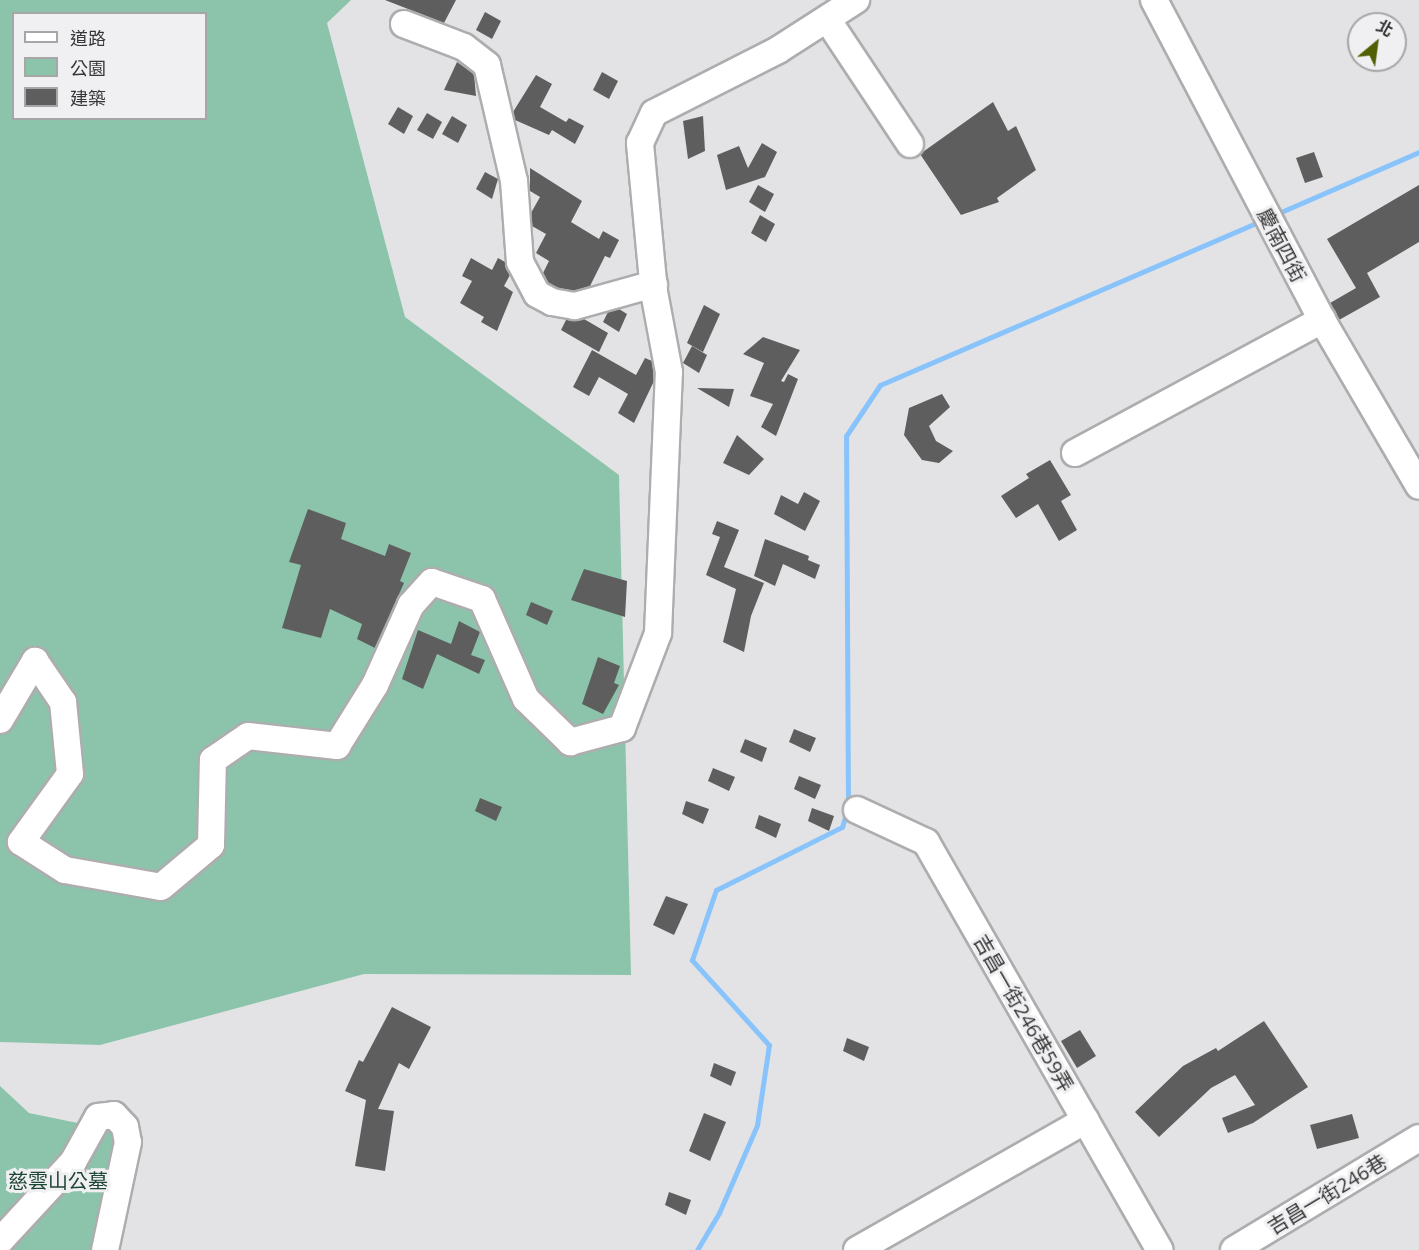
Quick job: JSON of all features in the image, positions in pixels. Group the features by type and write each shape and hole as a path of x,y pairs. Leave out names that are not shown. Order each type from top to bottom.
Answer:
{"street":[{"path":"0,720 35,661 63,702 70,774 21,842 65,870 162,887 211,845 213,760 248,736 337,746 375,686 411,605 432,582 482,599 526,699 570,742 622,728 658,633 669,372 654,284 640,143 654,113 778,50 856,0"},
{"name":"慶南四街","path":"1154,0 1322,320 1419,486"},
{"path":"826,19 910,144"},
{"path":"404,24 464,47 487,64 514,181 520,262 537,294 552,302 574,306 654,284"},
{"path":"1075,453 1322,320"},
{"name":"吉昌一街246巷59弄","path":"857,810 926,842 1160,1250"},
{"path":"0,1241 73,1162 98,1117 114,1115 125,1127 128,1142 105,1250"},
{"path":"857,1250 1086,1120"},
{"name":"吉昌一街246巷","path":"1234,1250 1419,1138"}],"green space":[{"path":"0,0 351,0 327,23 405,317 619,475 631,975 364,974 100,1045 0,1042"},
{"name":"慈雲山公墓","path":"0,1086 29,1113 136,1135 96,1250 0,1250"}],"building":[{"path":"385,0 456,0 444,23"},
{"path":"485,12 501,21 492,39 476,30"},
{"path":"457,62 474,74 476,96 444,90"},
{"path":"602,72 618,81 609,99 593,90"},
{"path":"536,75 552,84 540,107 566,122 569,118 584,126 575,144 552,130 549,135 515,120 513,112"},
{"path":"993,102 1008,131 1016,126 1036,170 997,198 999,202 961,215 920,154"},
{"path":"398,107 413,116 404,134 388,124"},
{"path":"427,113 442,122 433,139 417,130"},
{"path":"452,116 467,125 458,143 442,134"},
{"path":"703,116 705,151 688,159 683,121"},
{"path":"762,143 777,152 765,177 726,190 717,155 739,146 748,168"},
{"path":"1314,152 1323,177 1305,183 1296,158"},
{"path":"530,168 582,201 571,222 599,239 603,231 619,240 610,258 605,256 590,286 574,291 557,288 548,283 543,273 549,261 536,253 546,234 532,226 531,213 540,197 530,191"},
{"path":"485,172 498,179 492,199 476,189"},
{"path":"758,185 774,194 765,212 749,202"},
{"path":"1419,185 1419,242 1367,273 1380,297 1339,320 1330,303 1356,288 1327,239"},
{"path":"760,215 775,224 766,242 751,233"},
{"path":"471,258 492,270 498,258 505,262 510,275 504,286 513,292 497,331 481,322 484,317 460,303 472,281 462,276"},
{"path":"704,305 720,314 703,352 687,343"},
{"path":"619,309 627,314 619,332 603,322 608,312"},
{"path":"584,319 608,333 599,352 561,330 566,320"},
{"path":"763,337 800,350 781,381 784,382 788,374 798,379 776,436 761,427 773,404 750,396 764,363 743,354"},
{"path":"692,346 707,355 699,373 683,363"},
{"path":"592,350 636,375 645,358 652,361 654,381 634,423 618,413 628,394 599,377 589,396 573,387"},
{"path":"697,388 734,389 729,407"},
{"path":"942,394 950,407 929,426 936,441 953,451 939,463 922,460 904,435 909,408"},
{"path":"737,435 764,459 749,475 723,463"},
{"path":"1050,460 1071,495 1061,501 1077,530 1059,541 1038,504 1016,518 1001,496 1029,478 1026,474"},
{"path":"804,492 820,501 805,531 774,514 781,495 798,504"},
{"path":"308,509 346,523 341,539 385,556 389,544 411,553 400,581 404,583 375,648 357,639 362,624 330,609 321,638 282,628 301,565 289,562"},
{"path":"717,521 739,530 724,567 764,583 751,616 744,652 723,642 736,589 706,575 720,537 712,534"},
{"path":"765,539 809,556 808,560 820,565 815,579 783,564 775,586 754,576"},
{"path":"584,569 627,581 625,617 571,600"},
{"path":"531,602 553,611 547,625 526,615"},
{"path":"459,621 480,632 471,655 485,660 479,674 437,654 423,689 402,679 418,630 451,644"},
{"path":"598,657 620,666 614,683 619,685 603,714 582,704"},
{"path":"794,729 816,738 810,752 789,742"},
{"path":"745,739 767,748 762,762 740,752"},
{"path":"713,768 735,777 729,791 708,781"},
{"path":"799,776 821,785 815,799 794,789"},
{"path":"480,798 502,807 496,821 475,811"},
{"path":"686,801 709,809 703,824 682,814"},
{"path":"812,808 834,816 829,831 808,821"},
{"path":"759,815 781,824 776,838 755,828"},
{"path":"666,896 688,904 674,935 653,925"},
{"path":"392,1007 431,1027 409,1069 399,1063 378,1109 394,1111 385,1171 355,1166 366,1100 345,1091 359,1060 363,1062"},
{"path":"1264,1021 1308,1087 1253,1123 1228,1133 1222,1118 1255,1105 1235,1075 1211,1088 1159,1137 1135,1112 1183,1066 1216,1048 1218,1051"},
{"path":"1080,1030 1096,1056 1077,1068 1061,1041"},
{"path":"847,1038 869,1047 864,1061 843,1051"},
{"path":"714,1063 736,1072 731,1086 710,1076"},
{"path":"704,1113 726,1122 710,1161 689,1151"},
{"path":"1352,1114 1359,1138 1317,1149 1310,1125"},
{"path":"669,1192 691,1200 686,1215 665,1205"}],"waterway":[{"path":"1274,215 1419,152"},
{"path":"697,1250 719,1213 757,1125 769,1045 692,960 716,890 842,827 848,807 846,436 880,385 1263,220"}]}
